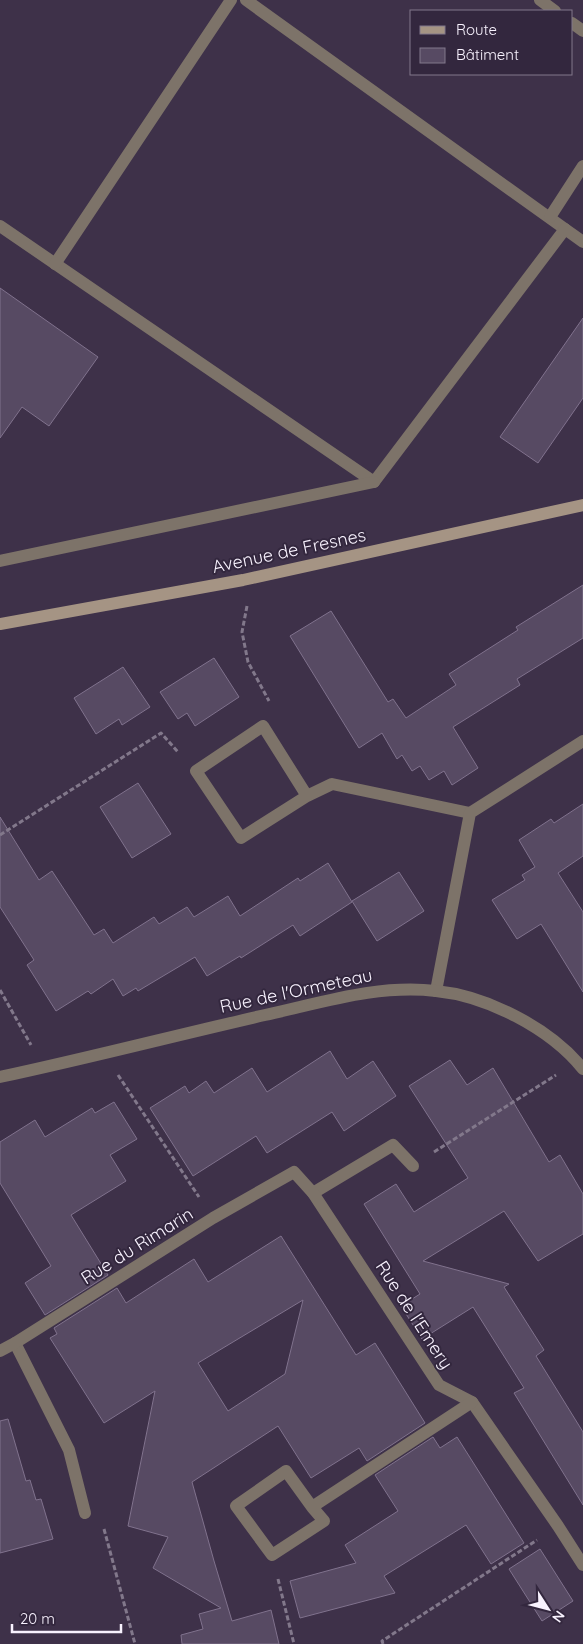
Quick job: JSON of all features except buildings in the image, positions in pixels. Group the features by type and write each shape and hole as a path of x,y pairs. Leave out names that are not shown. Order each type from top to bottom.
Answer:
{"street":[{"path":"55,264 231,0"},
{"path":"246,0 583,242"},
{"path":"540,0 554,10"},
{"path":"550,218 583,166"},
{"path":"0,226 374,482"},
{"path":"0,562 374,482 565,229"},
{"name":"Avenue de Fresnes","path":"0,624 243,580 583,505"},
{"path":"307,796 263,726 196,771 241,838 307,796 332,784 470,813 583,741"},
{"path":"436,991 470,813"},
{"name":"Rue de l'Ormeteau","path":"0,1076 318,1002 374,991 436,991 471,999 503,1010 533,1025 580,1065"},
{"path":"313,1192 393,1145 413,1166"},
{"name":"Rue du Rimarin","path":"0,1351 15,1344 213,1218 294,1172"},
{"name":"Rue de l'Emery","path":"294,1172 313,1192 439,1385 472,1402 583,1565"},
{"path":"15,1344 69,1450 85,1513"},
{"path":"312,1507 472,1402"},
{"path":"286,1471 312,1507 324,1520 272,1556 236,1506 286,1471"}],"path":[{"path":"243,580 248,597 242,632 248,662 272,708 263,726"},
{"path":"0,835 161,733 196,771"},
{"path":"0,990 44,1067"},
{"path":"103,1052 213,1218"},
{"path":"413,1166 580,1065"},
{"path":"85,1513 102,1524 136,1644"},
{"path":"383,1644 382,1641 558,1526"},
{"path":"272,1556 294,1644"}]}
